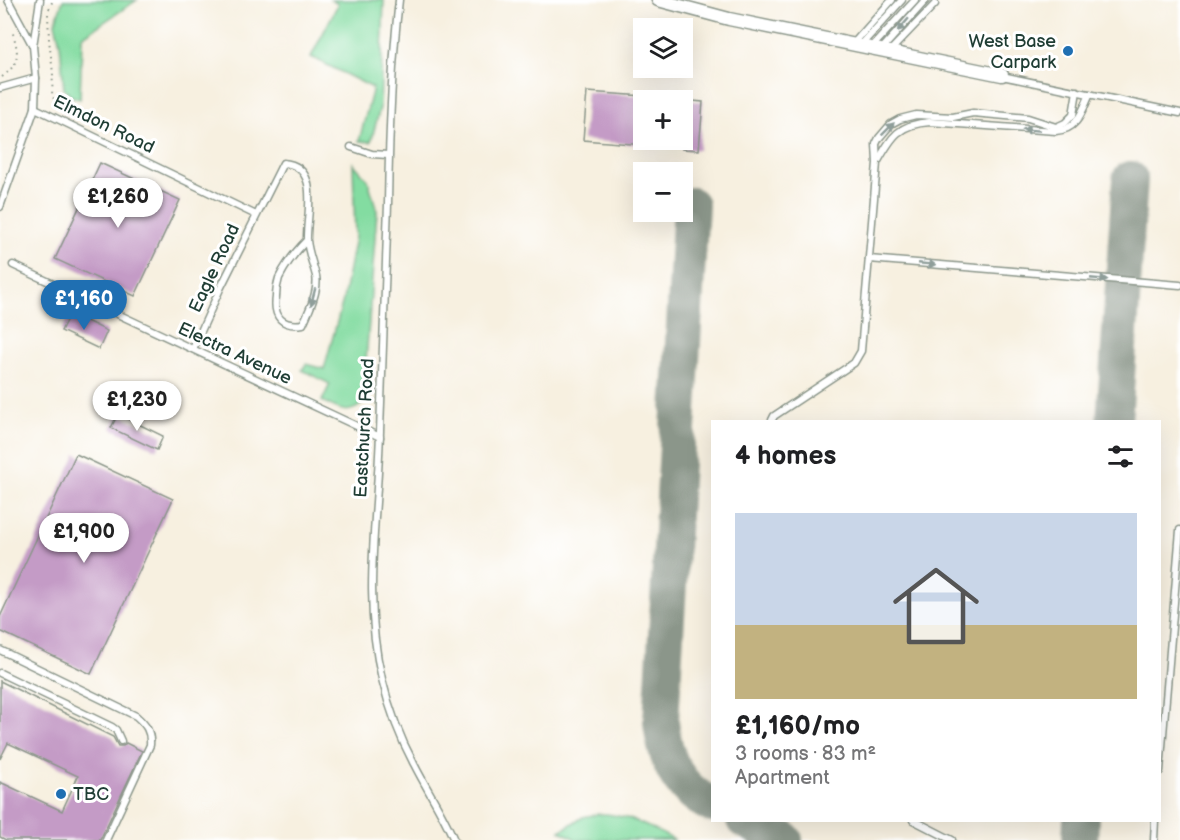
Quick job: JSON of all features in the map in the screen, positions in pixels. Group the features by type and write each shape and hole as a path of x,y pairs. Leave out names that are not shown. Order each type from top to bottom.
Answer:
{"street":[{"path":"666,1 729,20 1002,75"}],"lane":[{"path":"8,0 33,46"},
{"path":"0,207 35,108 36,78 33,46 40,0"},
{"name":"Eastchurch Road","path":"399,0 388,155 380,437 372,588 374,638 382,680 397,729 454,840"},
{"path":"871,48 892,0"},
{"path":"871,48 903,0"},
{"path":"871,48 915,0"},
{"path":"871,48 926,0"},
{"path":"871,48 935,4"},
{"path":"1002,75 1180,113"},
{"path":"0,88 36,78"},
{"path":"772,420 774,416 854,363 861,351 877,163 876,144 891,124 900,119 922,115 953,117 973,113 1028,118 1056,127 1065,123 1073,115 1077,91"},
{"path":"877,163 897,133 914,124 930,122 1046,131 1068,129 1076,124 1089,94"},
{"name":"Elmdon Road","path":"35,108 256,215"},
{"path":"351,147 372,154 388,155"},
{"name":"Eagle Road","path":"193,349 283,163 293,163 304,173 309,188 310,215 307,240"},
{"path":"307,240 317,278 314,296 303,324 296,325 285,322 277,316 274,308 278,280 297,250 307,240"},
{"path":"869,259 1180,285"},
{"name":"Electra Avenue","path":"12,266 380,437"},
{"path":"1161,759 1180,530"},
{"path":"0,650 136,716 148,727 151,736 150,745 106,840"},
{"path":"0,673 112,727 121,741"},
{"path":"917,822 952,840"},
{"path":"1154,840 1155,822"}],"path":[{"path":"49,8 52,0"},
{"path":"49,19 53,73 52,95 55,103"},
{"path":"0,78 10,72 18,52 11,24"}],"green space":[{"path":"63,0 137,0 82,37 80,99 71,96 64,89 60,44 55,23"},
{"path":"331,0 384,0 380,108 371,142 359,141 373,88 311,57 338,4"},
{"path":"353,163 368,180 377,211 363,403 348,411 322,401 330,384 302,370 306,364 324,369 343,300 355,237"},
{"path":"598,814 629,819 675,840 577,840 560,831 583,817"}],"building":[{"path":"587,92 633,95 633,144 583,140"},
{"path":"693,101 703,102 699,150 693,150"},
{"path":"100,163 180,200 135,296 55,259"},
{"path":"70,313 107,331 99,349 61,331"},
{"path":"118,414 163,436 157,450 111,428"},
{"path":"76,454 173,499 91,674 0,631 0,617"},
{"name":"TBC","path":"0,681 113,737 118,746 126,743 142,751 100,840 6,840 0,837 0,782 62,811 78,776 8,743 0,759"}],"taxiway":[{"path":"1114,420 1130,179"},
{"path":"690,222 661,721 669,760 674,771 689,790 711,804"},
{"path":"748,822 785,840"},
{"path":"1080,840 1081,822"}],"place":[{"name":"West Base Carpark","path":"1068,51"},
{"name":"TBC","path":"61,794"}]}
